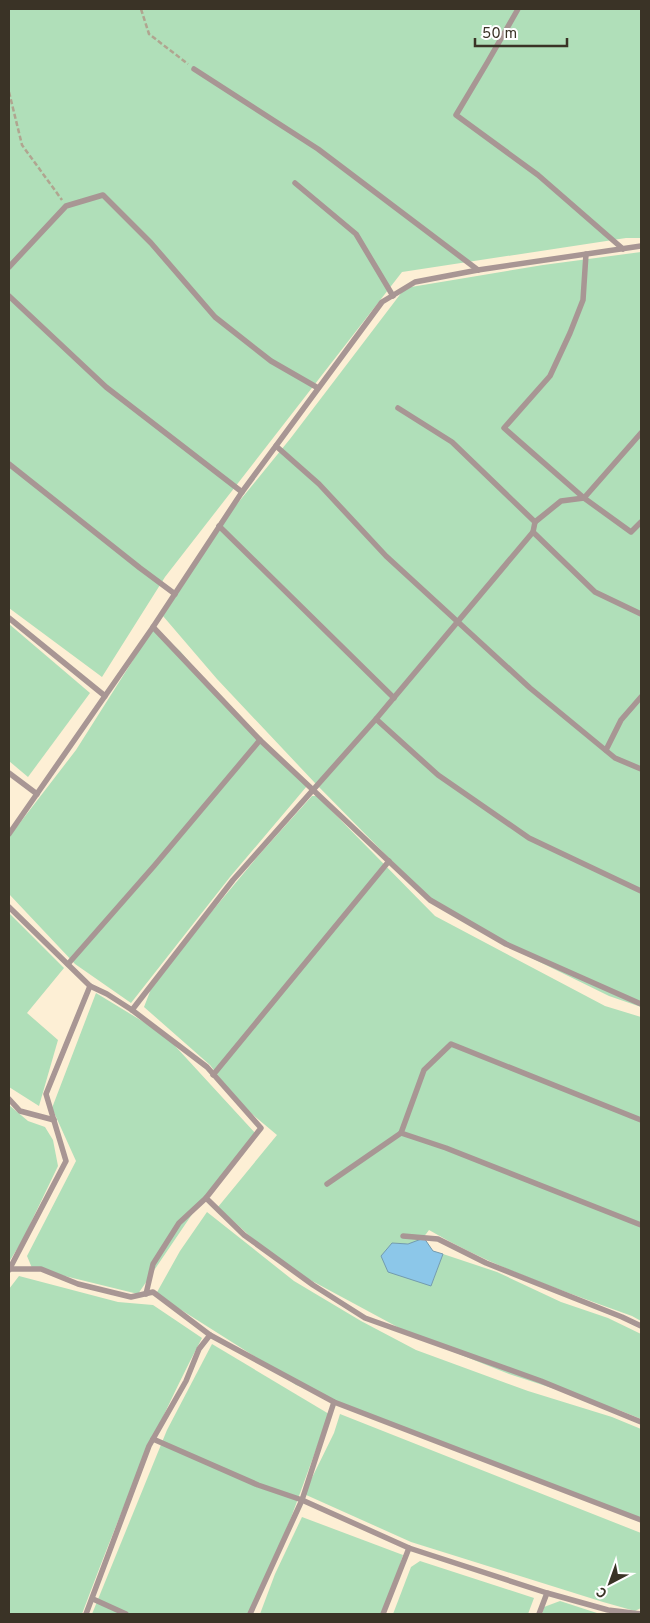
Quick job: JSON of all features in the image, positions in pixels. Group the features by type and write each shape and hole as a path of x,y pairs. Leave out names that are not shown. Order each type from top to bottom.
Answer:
{"lane":[{"path":"518,9 456,115 538,175 623,248"},
{"path":"194,69 318,149 478,270"},
{"path":"295,183 356,234 393,296"},
{"path":"9,267 66,206 103,195 150,243 215,317 271,361 318,388"},
{"path":"9,834 153,627 242,492 382,302 415,282 478,270 641,246"},
{"path":"586,254 584,300 570,334 550,376 504,428 584,498 631,532 641,522"},
{"path":"9,296 106,387 242,492"},
{"path":"398,408 452,442 534,522"},
{"path":"132,1010 233,880 376,719 533,532 534,522 560,501 584,498 641,433"},
{"path":"276,446 319,484 386,556 530,688 615,758 641,769"},
{"path":"9,464 174,594"},
{"path":"219,526 394,698"},
{"path":"533,532 595,592 641,614"},
{"path":"9,618 105,696"},
{"path":"153,627 260,740 430,900 506,944 641,1004"},
{"path":"606,750 621,720 641,697"},
{"path":"376,719 438,776 529,838 641,891"},
{"path":"68,964 154,866 260,740"},
{"path":"9,773 36,794"},
{"path":"213,1075 388,861"},
{"path":"9,907 90,986 132,1010 207,1067 261,1128 206,1198 179,1224 153,1264 146,1294"},
{"path":"90,986 46,1094 66,1161 9,1270 42,1269 78,1284 131,1297 152,1292 210,1335 334,1402 641,1520"},
{"path":"327,1184 401,1133 424,1070 451,1044 641,1120"},
{"path":"9,1099 20,1111 54,1120"},
{"path":"401,1133 446,1148 641,1225"},
{"path":"206,1198 244,1235 313,1285 365,1318 541,1381 641,1422"},
{"path":"403,1236 438,1239 486,1264 641,1326"},
{"path":"86,1614 153,1439 186,1381 199,1349 210,1335"},
{"path":"250,1614 302,1500 334,1402"},
{"path":"153,1439 258,1485 302,1500 409,1548 608,1612 641,1614"},
{"path":"383,1614 409,1548"},
{"path":"539,1614 547,1593"},
{"path":"93,1599 126,1614"}],"path":[{"path":"141,9 149,34 194,69"},
{"path":"9,92 22,145 66,206"}],"green space":[{"path":"9,9 641,9 641,238 626,238 402,272 165,577 102,677 9,608"},
{"path":"641,252 641,1007 609,996 505,945 436,906 315,783 217,679 163,616 224,520 290,439 405,288 543,265"},
{"path":"9,624 90,693 28,777 9,761"},
{"path":"154,627 180,651 211,687 307,786 230,877 131,1003 75,964 9,894 9,837 76,750"},
{"path":"312,796 317,796 435,916 605,1006 641,1017 641,1321 503,1267 429,1230 421,1239 413,1243 392,1243 431,1286 443,1254 497,1272 561,1302 608,1318 641,1334 641,1419 509,1374 416,1337 301,1275 253,1239 218,1207 277,1135 239,1103 210,1065 144,1007 151,989 203,922 258,856"},
{"path":"9,913 64,968 27,1013 58,1040 39,1106 9,1087"},
{"path":"96,993 165,1035 256,1134 197,1207 138,1294 32,1268 27,1256 76,1161 52,1108"},
{"path":"9,1105 28,1121 45,1127 53,1140 58,1166 22,1241 9,1262"},
{"path":"207,1212 294,1281 361,1321 416,1350 528,1391 612,1417 641,1429 641,1521 296,1385 156,1294 180,1251"},
{"path":"19,1276 118,1302 153,1305 202,1338 168,1405 138,1474 82,1614 9,1614 9,1289"},
{"path":"212,1344 329,1414 292,1515 252,1614 92,1614 167,1430"},
{"path":"340,1414 641,1533 641,1608 635,1611 603,1602 411,1542 304,1494 334,1433"},
{"path":"302,1517 403,1555 384,1614 260,1614 275,1574"},
{"path":"420,1561 534,1598 528,1614 393,1614 411,1567"},
{"path":"560,1601 600,1614 542,1614 544,1607"}],"water":[{"path":"424,1238 433,1251 443,1254 431,1286 388,1272 381,1256 392,1243 408,1244"}]}
